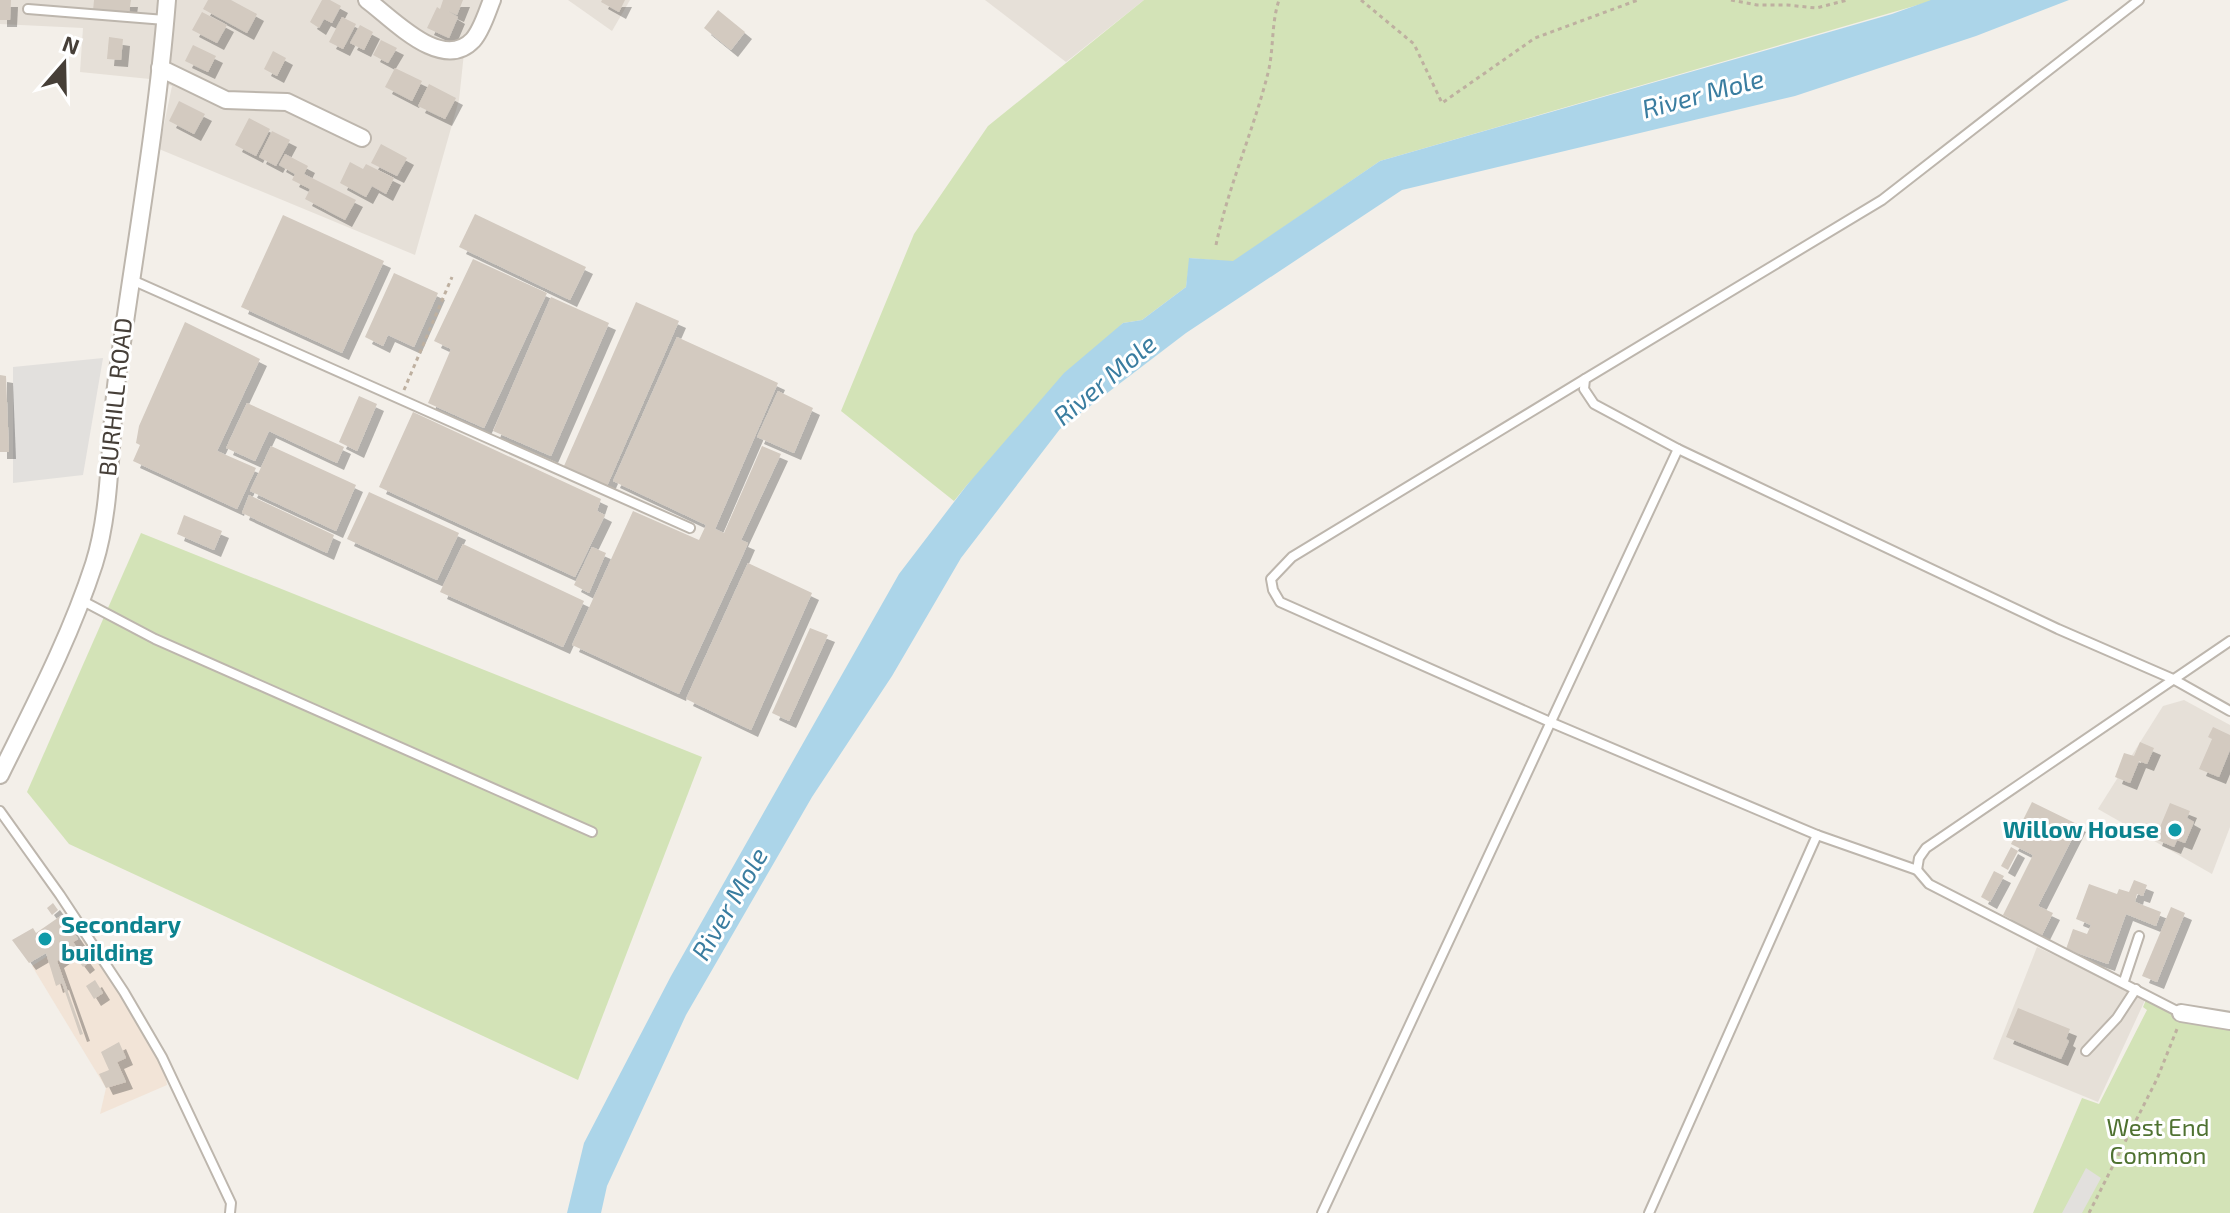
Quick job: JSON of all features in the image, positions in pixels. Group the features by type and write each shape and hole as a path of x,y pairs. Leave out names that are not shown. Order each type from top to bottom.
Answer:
{"street":[{"name":"BURHILL ROAD","path":"0,775 53,669 100,539 111,426 167,0"},
{"path":"367,0 419,41 440,51 456,51 474,39 492,0"},
{"path":"160,68 226,100 287,102 362,138"},
{"path":"2181,1013 2230,1021"}],"lane":[{"path":"2139,0 1882,200 1292,557 1271,579 1280,602 1550,722 1817,835 1917,870 1929,884 2124,981 2181,1013"},
{"path":"28,9 165,20"},
{"path":"130,279 690,528"},
{"path":"1585,379 1584,389 1594,404 1678,449 2058,629 2173,679 2230,711"},
{"path":"1322,1213 1678,449"},
{"path":"80,600 155,639 592,832"},
{"path":"1917,870 1919,858 1926,848 2230,641"},
{"path":"0,811 124,992 162,1057 231,1203 230,1213"},
{"path":"1649,1213 1817,835"},
{"path":"2124,981 2139,936"},
{"path":"2086,1051 2117,1018 2136,989"}],"path":[{"path":"1216,245 1225,203 1250,135 1269,69 1274,15 1279,0"},
{"path":"1361,0 1414,44 1442,103 1535,38 1638,0"},
{"path":"1731,0 1757,5 1816,8 1848,0"},
{"path":"399,400 452,277"},
{"path":"2089,1213 2157,1079 2181,1013"}],"shaded area":[{"path":"0,0 489,0 464,53 459,100 415,255 159,149 172,86 150,79 80,72 83,28 0,24"},
{"path":"568,0 630,0 612,31"},
{"path":"985,0 1144,0 1066,62"},
{"path":"103,358 83,475 13,483 13,367"},
{"path":"2184,700 2230,725 2230,827 2212,874 2098,809 2163,706"},
{"path":"73,940 87,940 162,1057 167,1085 100,1114 106,1088 32,966"},
{"path":"2037,947 2146,998 2098,1102 1993,1059"},
{"path":"2086,1168 2101,1178 2082,1213 2062,1213"}],"green space":[{"path":"1144,0 1935,0 1380,161 1233,262 1190,258 1186,287 1142,320 1123,323 954,501 841,411 914,234 988,126"},
{"path":"141,533 702,757 578,1080 69,844 27,792"},
{"name":"West End Common","path":"2149,993 2173,1003 2190,1022 2230,1024 2230,1213 2033,1213 2082,1098 2099,1104 2147,1010 2143,1007"}],"water":[{"name":"River Mole","path":"1931,0 2069,0 1976,36 1795,96 1402,190 1186,333 1060,429 961,558 892,676 812,797 686,1015 607,1186 601,1213 567,1213 584,1143 671,976 899,574 967,485 1064,373 1123,323 1142,320 1186,287 1189,258 1233,261 1380,161 1892,14"}],"building":[{"path":"0,0 11,0 10,20 0,20"},
{"path":"94,0 131,0 129,14 93,11"},
{"path":"208,0 231,0 257,14 247,33 203,9"},
{"path":"322,0 330,0 341,6 332,23 324,19 319,28 310,22"},
{"path":"443,0 463,0 457,15 448,11 458,17 449,38 427,28"},
{"path":"602,0 625,0 619,12"},
{"path":"718,10 745,32 731,50 704,28"},
{"path":"202,12 227,25 217,43 192,30"},
{"path":"342,17 356,24 343,49 329,42"},
{"path":"360,25 373,32 364,50 350,43"},
{"path":"109,37 123,39 121,60 107,59"},
{"path":"381,40 397,48 388,63 373,55"},
{"path":"193,45 216,56 208,72 185,61"},
{"path":"273,51 286,58 277,76 264,69"},
{"path":"395,68 422,81 412,101 385,87"},
{"path":"429,84 456,98 445,119 418,106"},
{"path":"179,101 205,114 194,134 169,121"},
{"path":"249,118 270,129 256,156 235,145"},
{"path":"272,131 290,140 276,166 259,157"},
{"path":"381,144 407,158 397,176 371,163"},
{"path":"285,154 308,166 304,174 356,200 345,220 305,199 310,189 292,180 295,174 279,165"},
{"path":"350,162 363,169 366,164 394,178 386,194 372,186 366,197 340,183"},
{"path":"475,214 586,267 570,300 459,247"},
{"path":"283,215 384,261 342,353 241,307"},
{"path":"473,259 547,293 484,428 428,403 451,349 434,341"},
{"path":"394,273 438,293 414,347 388,335 383,346 365,337"},
{"path":"551,297 609,323 551,456 493,431"},
{"path":"636,302 679,321 607,486 564,466"},
{"path":"185,322 260,359 217,451 256,468 237,509 133,461 140,445 136,443 139,426"},
{"path":"677,337 778,383 715,529 724,533 762,446 781,454 741,540 748,543 679,694 572,645 633,511 699,540 706,525 613,481"},
{"path":"0,375 6,376 9,452 0,452"},
{"path":"778,391 813,408 794,453 757,437"},
{"path":"359,396 377,404 357,451 339,442"},
{"path":"247,403 344,447 337,463 269,431 255,461 226,448"},
{"path":"413,412 601,499 597,511 605,515 575,577 379,487"},
{"path":"271,446 356,485 336,531 250,491"},
{"path":"369,492 459,533 437,580 347,539"},
{"path":"249,495 334,535 327,553 242,513"},
{"path":"184,515 222,531 214,550 177,534"},
{"path":"463,544 584,601 563,647 440,592"},
{"path":"592,547 606,553 589,593 574,585"},
{"path":"748,563 812,593 751,730 686,699"},
{"path":"810,628 828,635 789,721 772,713"},
{"path":"2213,727 2230,735 2230,750 2219,777 2199,769 2212,739 2208,737"},
{"path":"2140,742 2154,748 2147,764 2139,761 2130,783 2115,777 2124,753 2134,756"},
{"path":"2032,802 2079,825 2038,906 2053,913 2042,935 2003,915 2033,855 2011,844"},
{"name":"Willow House","path":"2170,803 2190,811 2187,818 2194,822 2185,843 2177,840 2174,847 2155,839"},
{"path":"2011,847 2018,851 2008,870 2001,866"},
{"path":"1994,871 2004,876 1990,902 1981,897"},
{"path":"2134,880 2147,885 2143,896 2137,894 2135,902 2161,912 2156,926 2126,914 2108,964 2066,949 2073,929 2087,934 2091,925 2076,919 2089,884 2117,894 2119,889 2129,892"},
{"path":"53,903 58,910 52,915 47,908"},
{"path":"2171,907 2185,913 2157,982 2142,976"},
{"name":"Secondary building","path":"62,915 78,939 73,942 88,963 83,967 71,951 57,961 83,1034 80,1035 62,983 56,986 46,953 29,963 12,940 33,928 36,933"},
{"path":"95,980 103,993 94,999 86,986"},
{"path":"2018,1008 2070,1029 2066,1039 2069,1041 2061,1059 2006,1037"},
{"path":"119,1042 126,1058 117,1062 126,1082 106,1088 99,1074 109,1070 101,1052"}],"place":[{"name":"Willow House","path":"2175,830"},
{"name":"Secondary building","path":"45,939"}]}
